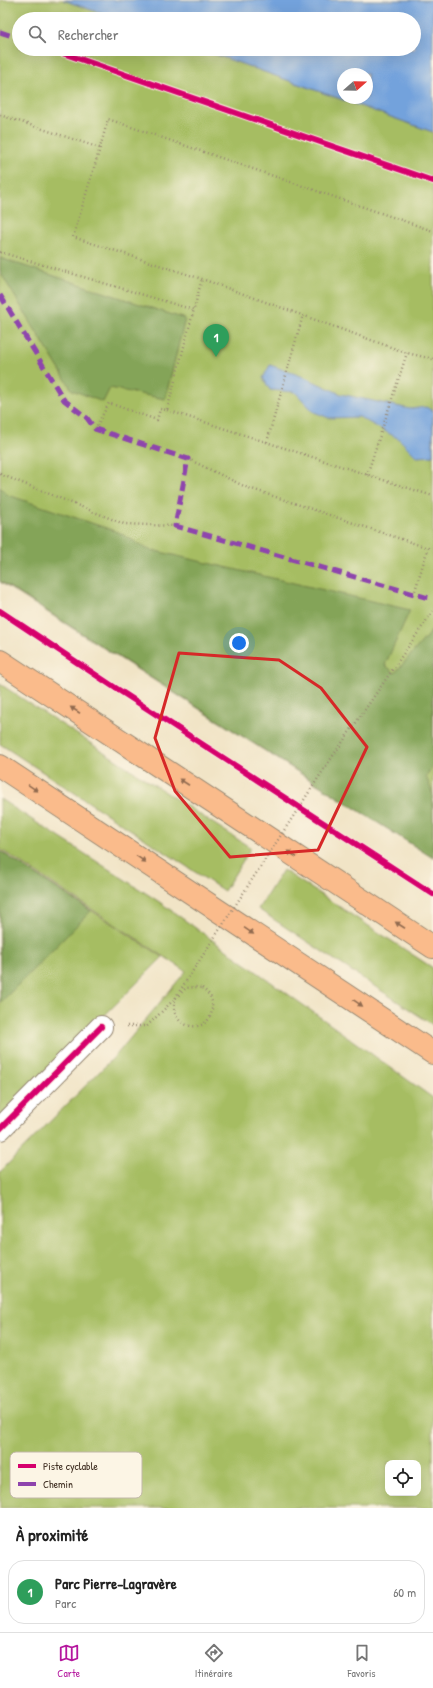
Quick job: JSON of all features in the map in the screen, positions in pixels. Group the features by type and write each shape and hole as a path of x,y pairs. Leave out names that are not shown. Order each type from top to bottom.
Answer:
{"highway":[{"path":"0,661 433,947"},
{"path":"0,766 433,1053"}],"street":[{"path":"0,1129 101,1027"}],"path":[{"path":"0,115 100,148"},
{"path":"433,231 108,119 73,237 202,279 407,352 433,359"},
{"path":"0,252 194,310"},
{"path":"168,410 202,279"},
{"path":"267,442 303,315"},
{"path":"367,475 407,352"},
{"path":"95,429 109,403 157,420 160,409 168,410 433,496"},
{"path":"188,459 246,486 428,548 414,594"},
{"path":"0,474 124,524 175,526"},
{"path":"101,1027 147,1026 186,988 195,987 202,988 209,994 213,1002 212,1014 208,1020 204,1024 193,1026 184,1024 176,1017 174,1012 174,1002 177,995 326,766 433,611"},
{"path":"293,804 307,812"}],"highlighted area":[{"path":"179,653 279,660 321,688 367,747 318,850 230,857 175,791 155,738"}],"green space":[{"path":"0,0 63,0 97,12 12,12 12,56 220,56 337,98 337,104 354,104 433,132 433,858 0,582"},
{"path":"0,258 185,319 165,399 110,388 103,402 72,390 0,272"},
{"path":"0,487 8,495 118,532 147,549 410,610 385,665 395,673 433,629 433,766 426,776 433,795 433,858 0,581"},
{"path":"0,684 251,848 224,891 0,744"},
{"path":"0,799 158,901 433,1098 433,1508 0,1508 0,1172 117,1054 186,971 0,849"},
{"path":"0,851 163,957 0,1120"},
{"path":"0,851 91,911 0,1003"},
{"path":"283,870 433,968 433,1025 258,909"}],"water":[{"path":"63,0 433,0 433,132 354,104 373,104 373,68 337,68 337,98 220,56 421,56 421,12 97,12"},
{"path":"270,365 304,377 341,394 410,409 426,407 433,411 433,456 417,457 399,439 359,417 329,418 314,412 295,392 270,390 263,378"}],"marked path":[{"path":"0,32 12,36"},
{"path":"0,295 64,400 87,418 95,429 188,459 175,526 433,598"}],"cycle path":[{"path":"71,56 433,181"},
{"path":"0,611 114,687 433,894"},
{"path":"0,1129 101,1027"}],"place":[{"name":"Parc Pierre-Lagravère","path":"216,357"}]}
